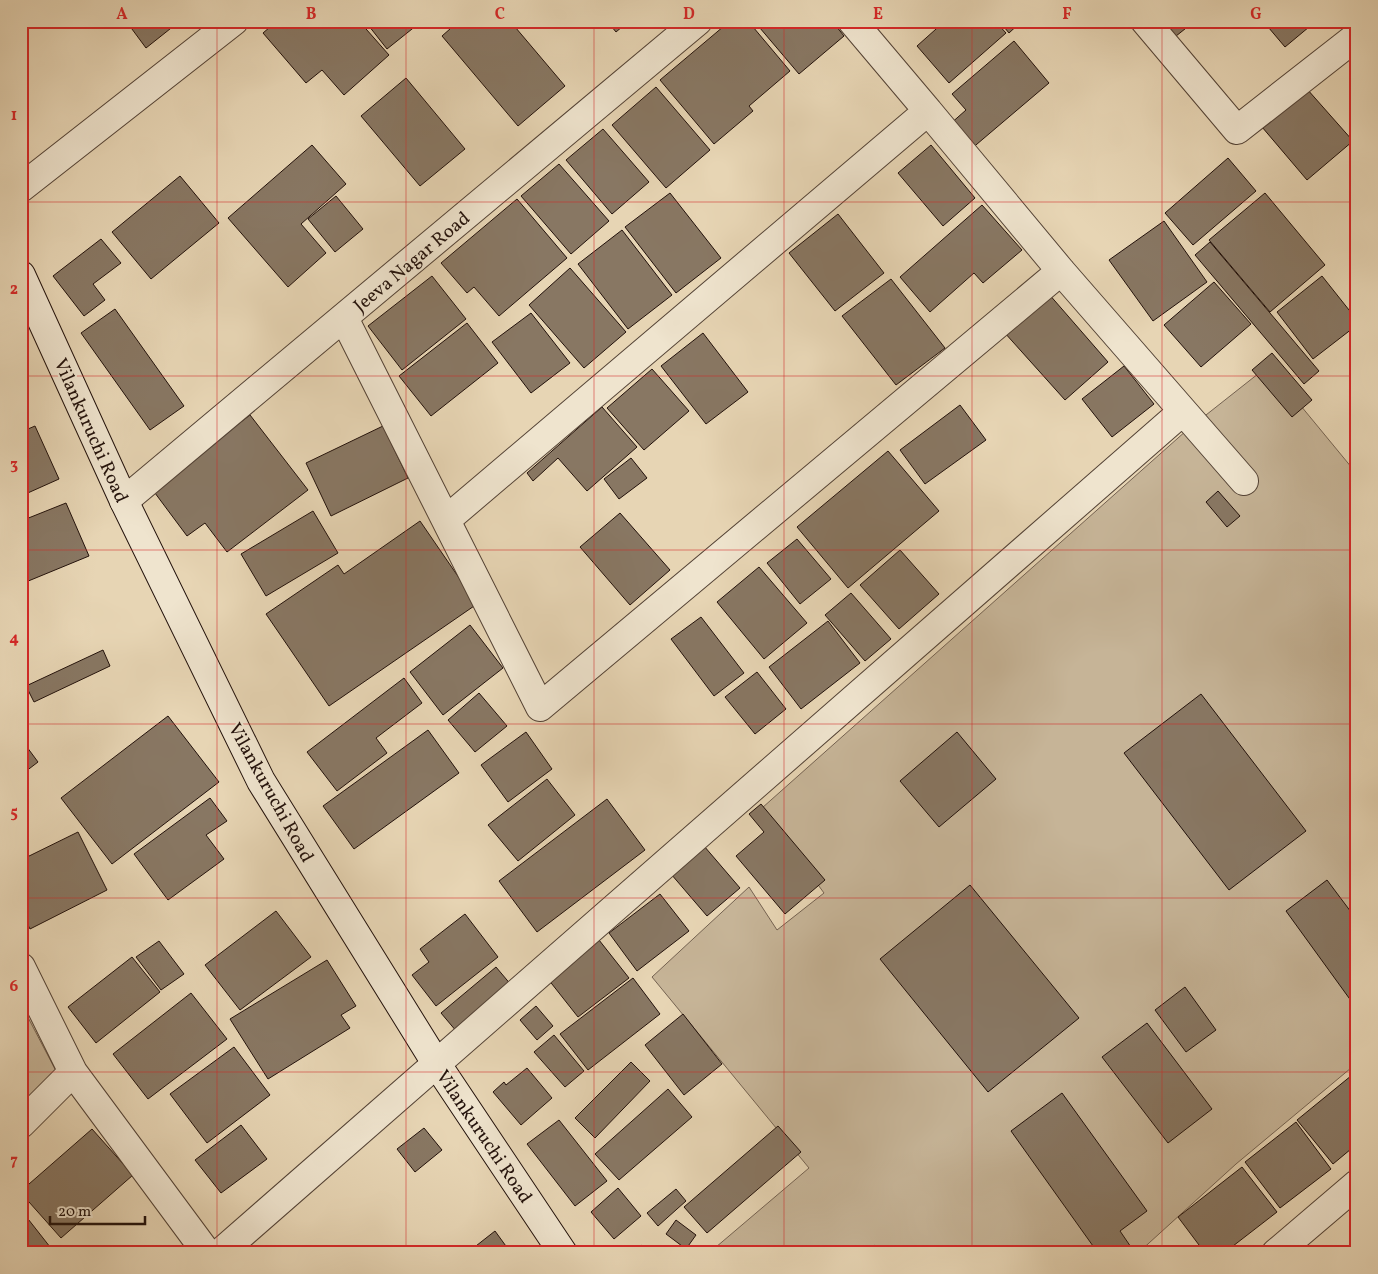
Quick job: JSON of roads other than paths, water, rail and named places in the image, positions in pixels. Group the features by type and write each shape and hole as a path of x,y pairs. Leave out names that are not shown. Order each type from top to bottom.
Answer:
{"street":[{"path":"21,188 234,21"},
{"name":"Jeeva Nagar Road","path":"124,501 698,21"},
{"path":"852,21 1062,271 1244,481"},
{"path":"1145,21 1237,130 1357,36"},
{"path":"446,520 928,111"},
{"path":"344,318 540,707 1062,271"},
{"name":"Vilankuruchi Road","path":"21,275 124,501 261,780 436,1063 563,1253"},
{"path":"220,1253 1183,411"},
{"path":"21,967 74,1072 207,1253"},
{"path":"21,1124 74,1072"},
{"path":"1276,1253 1357,1184"}]}
